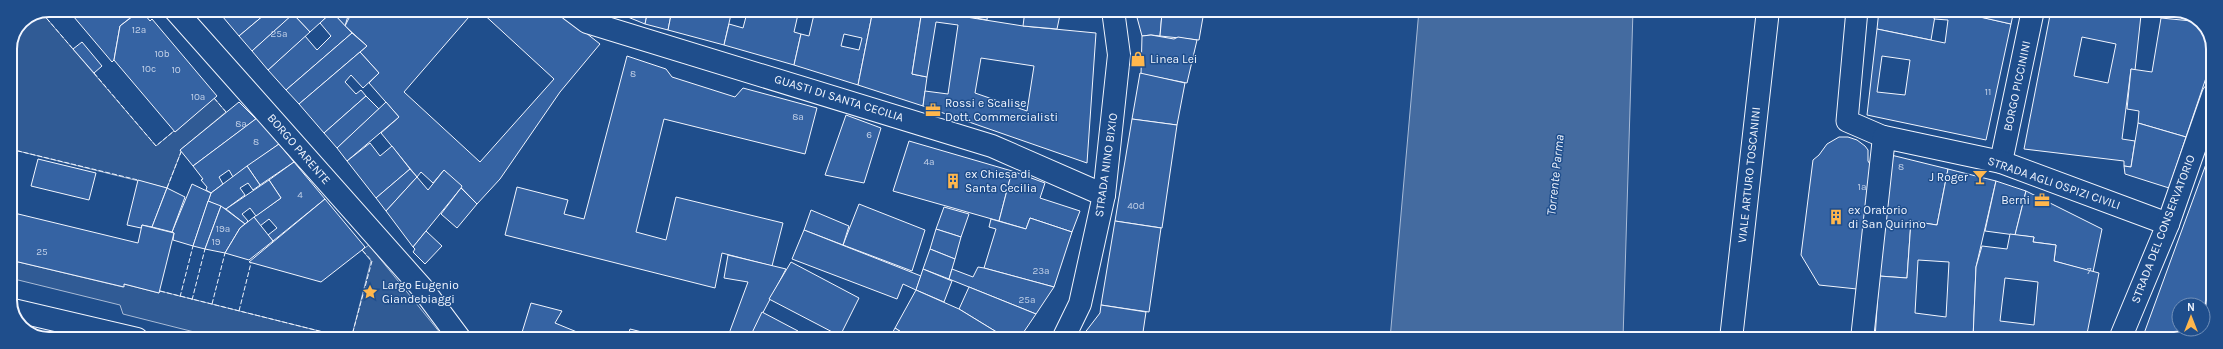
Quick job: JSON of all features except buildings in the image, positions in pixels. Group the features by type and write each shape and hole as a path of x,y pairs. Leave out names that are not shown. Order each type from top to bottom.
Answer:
{"street":[{"name":"BORGO PARENTE","path":"181,17 422,288 455,332"},
{"name":"GUASTI DI SANTA CECILIA","path":"580,17 587,22 992,146 1104,195"},
{"name":"STRADA NINO BIXIO","path":"1066,332 1080,304 1104,195 1119,55 1114,17"},
{"name":"VIALE ARTURO TOSCANINI","path":"1732,332 1767,17"},
{"name":"STRADA AGLI OSPIZI CIVILI","path":"1856,17 1847,121 1884,137 2001,162 2168,224"},
{"name":"BORGO PICCININI","path":"2001,162 2032,17"},
{"name":"STRADA DEL CONSERVATORIO","path":"2123,332 2168,224 2206,115"},
{"path":"1863,332 1884,137"},
{"path":"19,311 107,332"}],"shaded area":[{"path":"46,17 156,146 174,131 175,132 214,98 226,112 180,150 181,152 167,188 17,151 17,48 19,36 26,26 36,19"},
{"path":"369,245 439,332 353,332 371,261 362,250"},
{"path":"17,262 123,287 124,284 159,293 160,291 323,332 194,332 123,314 120,305 17,280"}],"water":[{"name":"Torrente Parma","path":"1418,17 1633,17 1623,332 1391,332"}],"fence":[{"path":"46,17 73,49"},
{"path":"94,73 156,146 174,131"},
{"path":"214,98 226,112"},
{"path":"17,151 138,180"},
{"path":"167,188 181,152"},
{"path":"180,297 193,246"},
{"path":"192,300 205,249"},
{"path":"353,332 372,261 362,250"},
{"path":"212,304 225,253"},
{"path":"239,311 251,263"},
{"path":"160,291 323,332"}],"place":[{"name":"Linea Lei","path":"1138,59"},
{"name":"Rossi e Scalise Dott. Commercialisti","path":"933,110"},
{"name":"J Roger","path":"1980,177"},
{"name":"ex Chiesa di Santa Cecilia","path":"953,181"},
{"name":"Berni","path":"2042,200"},
{"name":"ex Oratorio di San Quirino","path":"1836,217"},
{"name":"Largo Eugenio Giandebiaggi","path":"370,292"}]}
